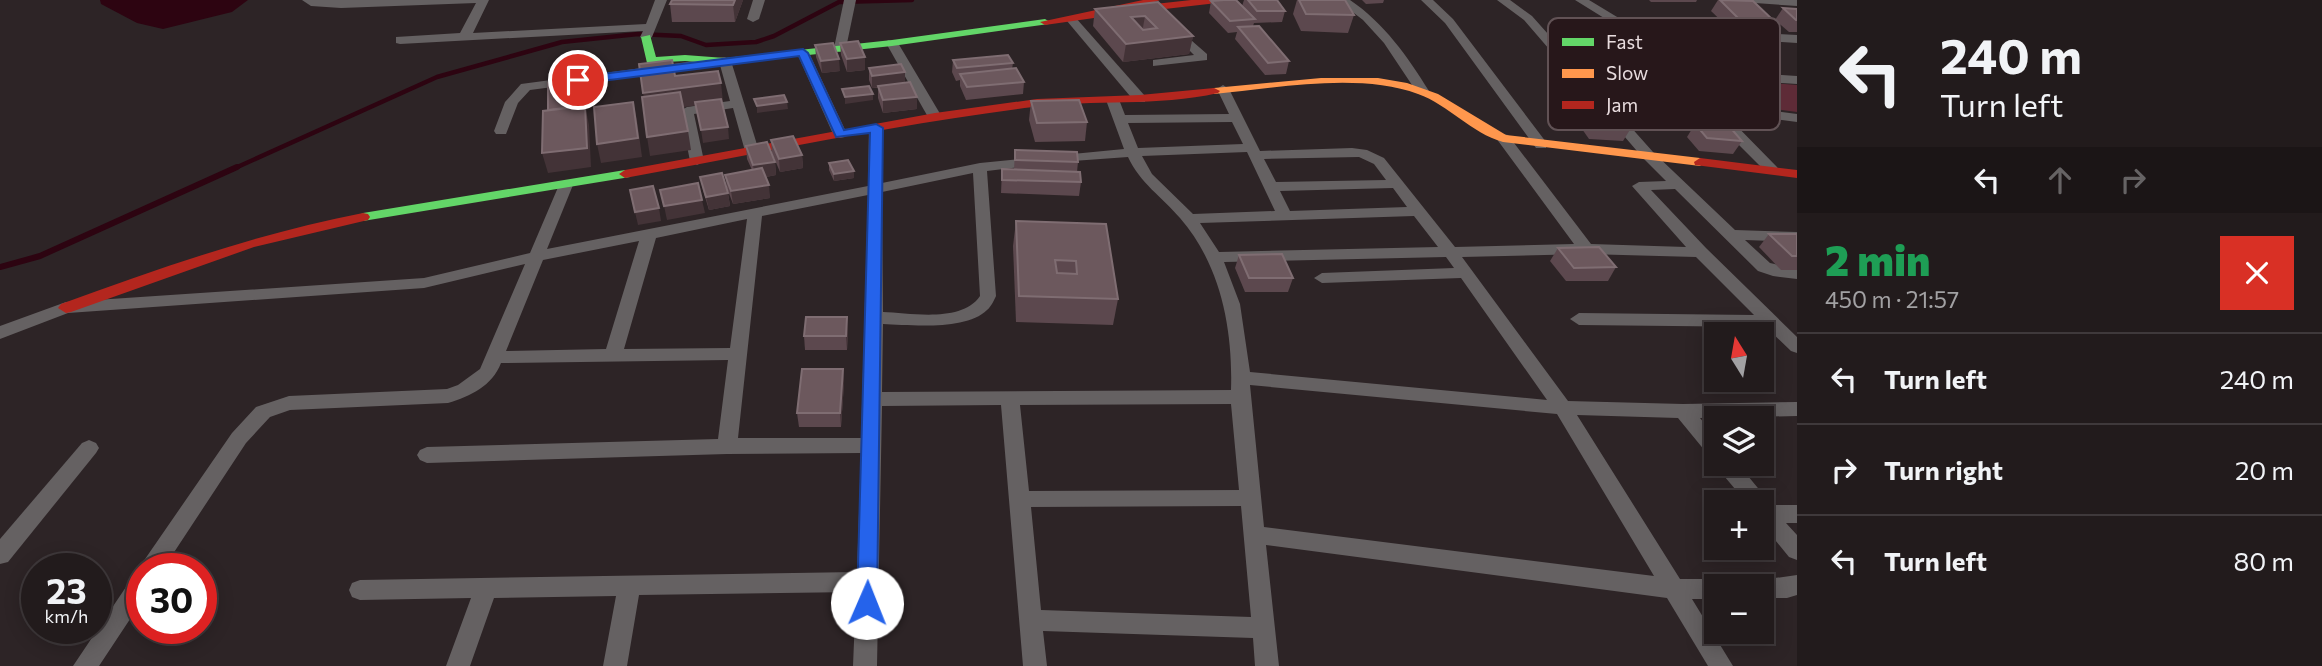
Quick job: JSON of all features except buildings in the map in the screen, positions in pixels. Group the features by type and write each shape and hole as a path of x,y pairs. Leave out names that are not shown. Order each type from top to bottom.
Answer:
{"street":[{"path":"308,0 311,3 341,5 473,0"},
{"path":"464,38 483,0"},
{"path":"661,0 647,32 651,61 685,58 725,61"},
{"path":"753,19 759,0"},
{"path":"501,131 512,102 526,87 892,43 1071,19 1121,8 1217,0"},
{"path":"1343,0 1371,23 1423,91"},
{"path":"1427,0 1448,21 1541,145"},
{"path":"1503,0 1528,18 1548,41"},
{"path":"1581,0 1611,18"},
{"path":"840,48 849,3"},
{"path":"1755,3 1797,3"},
{"path":"1153,4 1203,57 1157,63"},
{"path":"1071,19 1140,99"},
{"path":"400,40 647,32"},
{"path":"892,43 935,117"},
{"path":"803,53 840,134"},
{"path":"725,61 752,151"},
{"path":"0,333 224,251 321,224 566,185 935,117 1037,103 1140,99 1312,81 1393,84 1423,91 1485,131 1503,138 1541,145 1648,155 1797,174"},
{"path":"1223,89 1285,216"},
{"path":"1113,100 1133,152 1152,183 1190,219 1216,257 1231,296 1267,666"},
{"path":"697,161 687,111 736,104"},
{"path":"1120,118 1236,118"},
{"path":"865,666 876,128"},
{"path":"1626,130 1648,155 1765,267 1773,271 1797,274"},
{"path":"1733,130 1772,170"},
{"path":"1503,138 1587,249"},
{"path":"66,309 424,283 534,257 980,167 1133,152 1362,153 1379,161 1451,253 1563,408 1721,666"},
{"path":"874,318 957,317 973,314 986,303 988,296 980,167"},
{"path":"1270,187 1396,184"},
{"path":"162,553 239,438 263,412 289,403 448,396 477,383 488,373 497,357 534,257 566,185"},
{"path":"1679,185 1639,186 1700,252 1797,347"},
{"path":"1190,219 1417,211"},
{"path":"727,446 755,213"},
{"path":"614,356 649,234"},
{"path":"1732,236 1797,237"},
{"path":"1216,257 1587,249 1700,252"},
{"path":"1322,278 1465,274"},
{"path":"1579,319 1770,321"},
{"path":"497,357 738,354"},
{"path":"872,399 1010,398 1240,388 1563,408 1684,411 1797,409"},
{"path":"1010,398 1035,666"},
{"path":"1684,411 1704,436"},
{"path":"427,455 727,446 871,445"},
{"path":"0,555 89,448"},
{"path":"1736,476 1748,490"},
{"path":"1019,499 1251,498"},
{"path":"1774,510 1797,513"},
{"path":"1774,522 1797,551"},
{"path":"1255,535 1676,589 1704,589"},
{"path":"360,590 868,582"},
{"path":"1774,587 1797,585"},
{"path":"615,666 629,586"},
{"path":"458,666 485,589"},
{"path":"85,666 126,606"},
{"path":"1031,620 1262,628"}],"shaded area":[{"path":"100,0 248,0 232,12 163,29 137,23 101,4"},
{"path":"1780,84 1797,85 1797,112 1780,110"}],"waterway":[{"path":"233,169 437,77 562,42 638,34 681,36 706,45 756,42 774,36 839,2 912,0"},
{"path":"0,267 40,256 237,167"}],"traffic: fast":[{"path":"646,37 651,61 685,58 725,61 892,43 1045,22"},
{"path":"363,217 625,174"}],"traffic: slow":[{"path":"1214,91 1321,81 1403,85 1434,97 1482,128 1503,138 1700,162"}],"traffic: jam":[{"path":"1045,22 1094,15 1155,0"},
{"path":"1139,9 1217,0"},
{"path":"625,174 935,117 1037,103 1140,99 1214,91"},
{"path":"1700,162 1797,174"},
{"path":"66,308 249,244 363,217"}],"route":[{"path":"578,80 803,53 840,134 876,128 876,264 867,603"}]}
